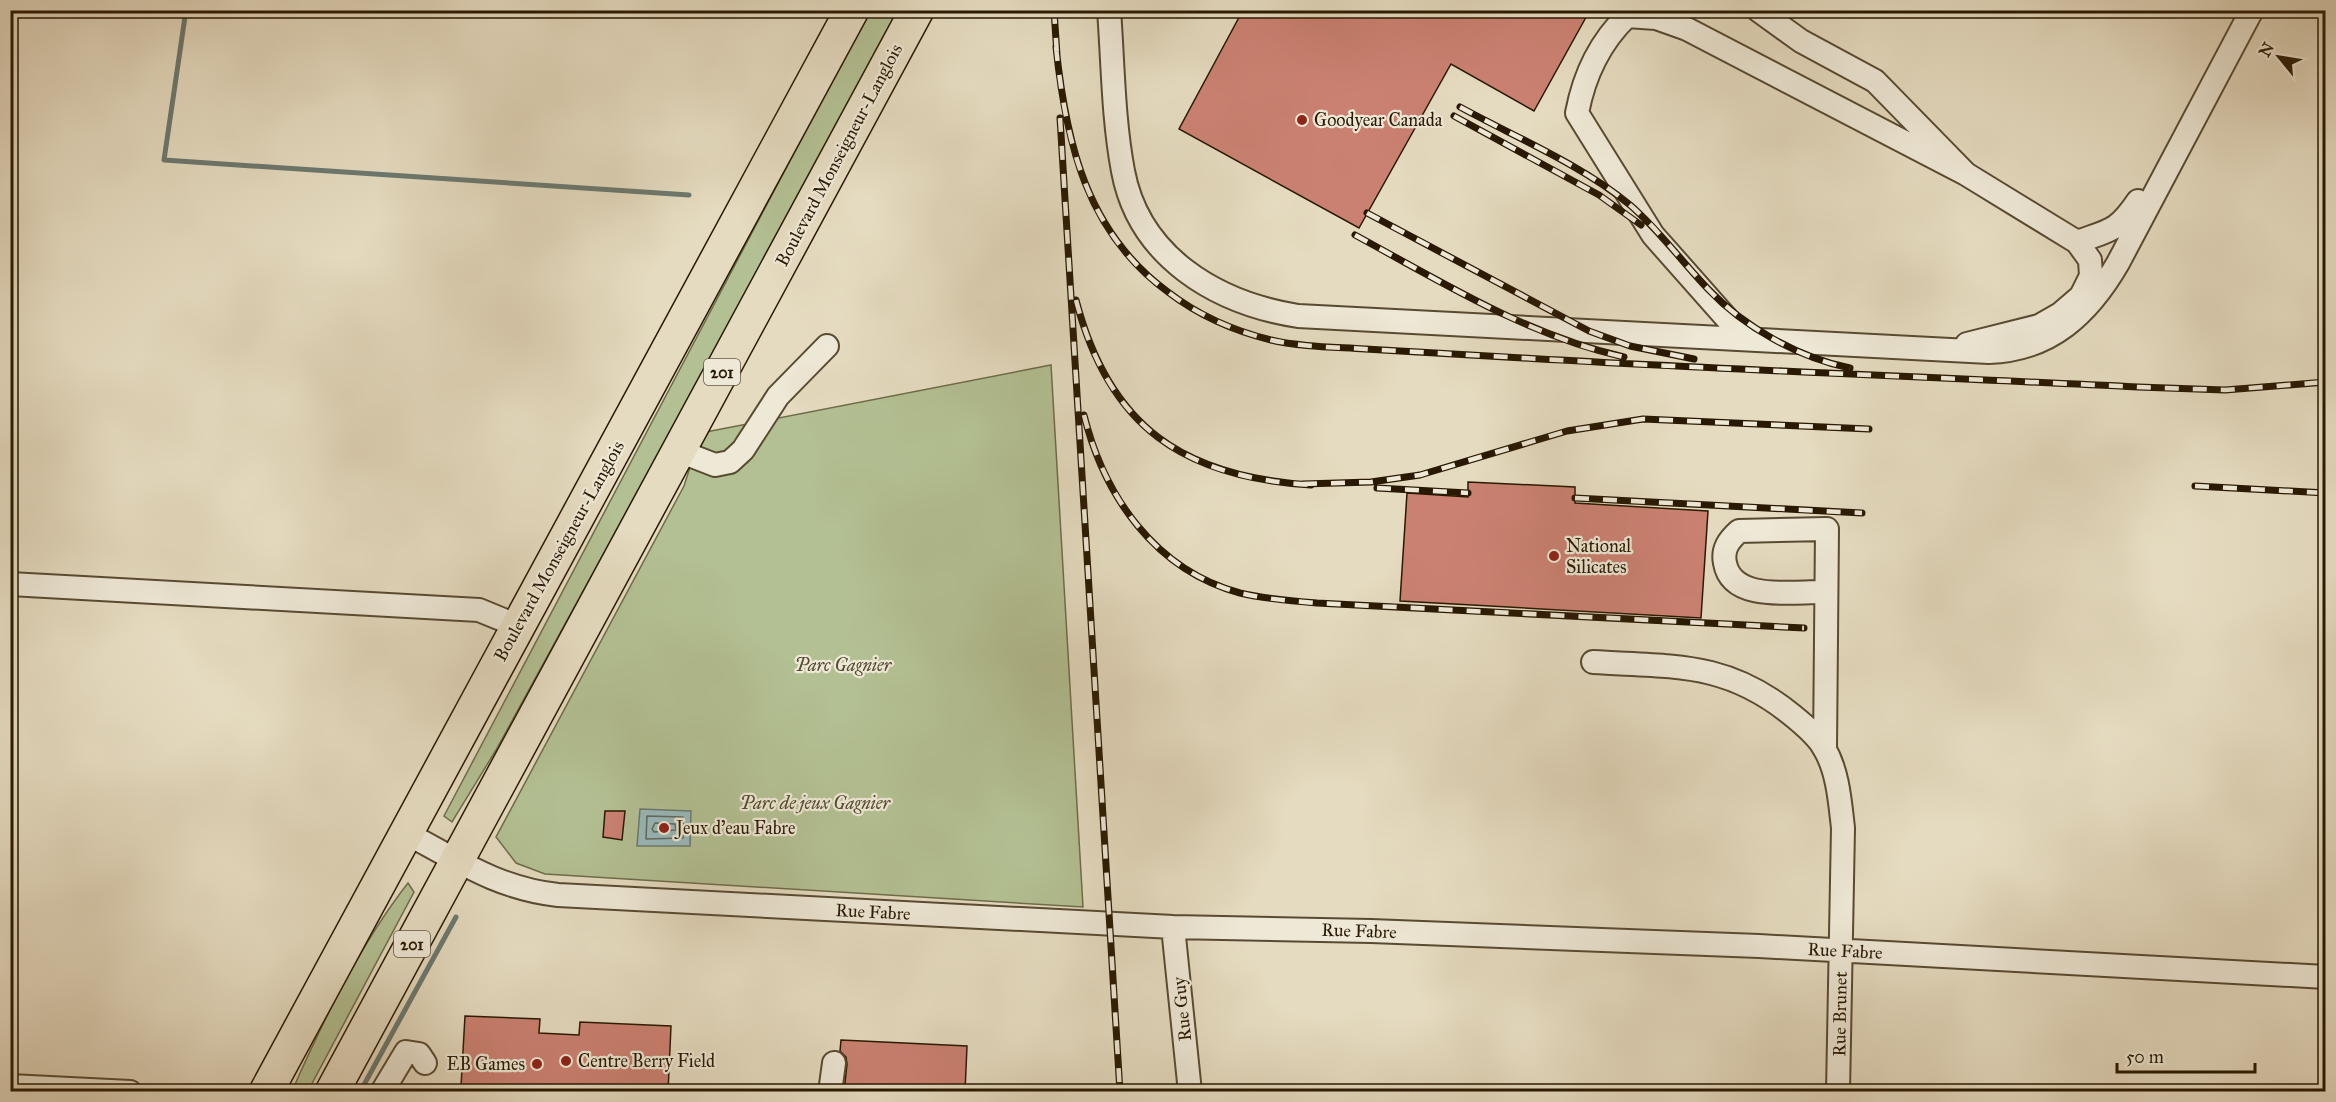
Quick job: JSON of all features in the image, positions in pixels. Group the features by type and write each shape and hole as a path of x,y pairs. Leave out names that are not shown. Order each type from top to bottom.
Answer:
{"highway":[{"name":"Boulevard Monseigneur-Langlois","path":"266,1092 852,10"},
{"name":"Boulevard Monseigneur-Langlois","path":"332,1092 917,10"}],"street":[{"path":"1109,10 1119,143 1123,173 1130,194 1161,251 1178,267 1216,290 1262,309 1298,316 1989,352 2022,348 2060,331 2079,317 2097,297 2118,263 2252,10"},
{"path":"1758,10 1801,40 1875,81 1966,174"},
{"path":"1745,339 1653,235 1577,113 1583,82 1612,30 1628,16 1656,18 1687,29 1966,174 2077,242 2090,260 2091,276 2081,296 2060,314 2039,326 1944,350"},
{"path":"2077,242 2110,232 2125,220 2201,106"},
{"path":"679,451 715,465 729,462 743,450 778,396 827,346"},
{"path":"1824,748 1827,529 1738,531 1728,541 1724,557 1727,574 1737,584 1754,591 1826,592"},
{"path":"10,584 479,610 518,626"},
{"path":"1593,662 1696,669 1726,676 1754,688 1781,706 1806,726 1824,748"},
{"name":"Rue Brunet","path":"1824,748 1839,791 1843,828 1838,1092"},
{"name":"Rue Fabre","path":"406,833 502,884 546,894 1173,927 1371,931 1840,950 2325,977"},
{"name":"Rue Guy","path":"1173,927 1190,1092"},
{"path":"382,1092 406,1052 419,1054 425,1064"},
{"path":"830,1092 834,1063"},
{"path":"10,1086 130,1092"}],"green space":[{"path":"869,11 901,11 496,750 452,822 444,816"},
{"name":"Parc Gagnier","path":"1051,365 1083,907 545,874 516,863 496,837 684,486 701,433"},
{"path":"408,883 414,892 308,1091 292,1091 358,958"}],"water":[{"name":"Jeux d'eau Fabre","path":"640,809 691,811 690,846 637,846"}],"building":[{"name":"Goodyear Canada","path":"1243,10 1590,10 1534,111 1451,64 1359,228 1179,129"},
{"name":"National Silicates","path":"1468,482 1575,487 1575,503 1708,511 1701,618 1400,601 1407,493 1468,497"},
{"path":"605,811 625,811 622,840 603,837"},
{"name":"Centre Berry Field","path":"465,1016 540,1019 539,1033 579,1035 580,1022 671,1026 668,1092 567,1092 461,1086"},
{"path":"841,1040 967,1046 965,1092 844,1092 847,1064 846,1057 840,1051"}],"waterway":[{"path":"186,10 164,160 689,195"},
{"path":"360,1092 456,917"}],"railway":[{"path":"1054,10 1057,55"},
{"path":"1056,47 1066,117 1074,150 1085,183 1099,213 1117,242 1140,268 1168,292 1192,308 1244,332 1271,340 1318,346 1600,362 2138,387 2225,390 2326,382"},
{"path":"1460,107 1570,164 1630,205 1722,303 1755,328 1792,349 1850,368"},
{"path":"1454,116 1599,195 1641,225"},
{"path":"1060,118 1120,1092"},
{"path":"1367,213 1589,331 1630,346 1694,359"},
{"path":"1355,235 1519,321 1553,335 1624,357"},
{"path":"1076,300 1090,344 1109,381 1131,412 1158,437 1189,456 1225,471 1266,480 1311,485"},
{"path":"1084,415 1105,474 1120,501 1138,526 1159,548 1183,567 1210,582 1240,593 1317,603 1804,628"},
{"path":"1303,484 1371,482 1420,475 1567,431 1643,419 1869,429"},
{"path":"2195,486 2326,493"},
{"path":"1377,488 1468,493"},
{"path":"1575,498 1862,513"}],"place":[{"name":"Goodyear Canada","path":"1302,120"},
{"name":"National Silicates","path":"1554,556"},
{"name":"Jeux d'eau Fabre","path":"664,828"},
{"name":"Centre Berry Field","path":"566,1061"},
{"name":"EB Games","path":"537,1064"}],"park label":[{"name":"Parc de jeux Gagnier","path":"815,803"}]}
